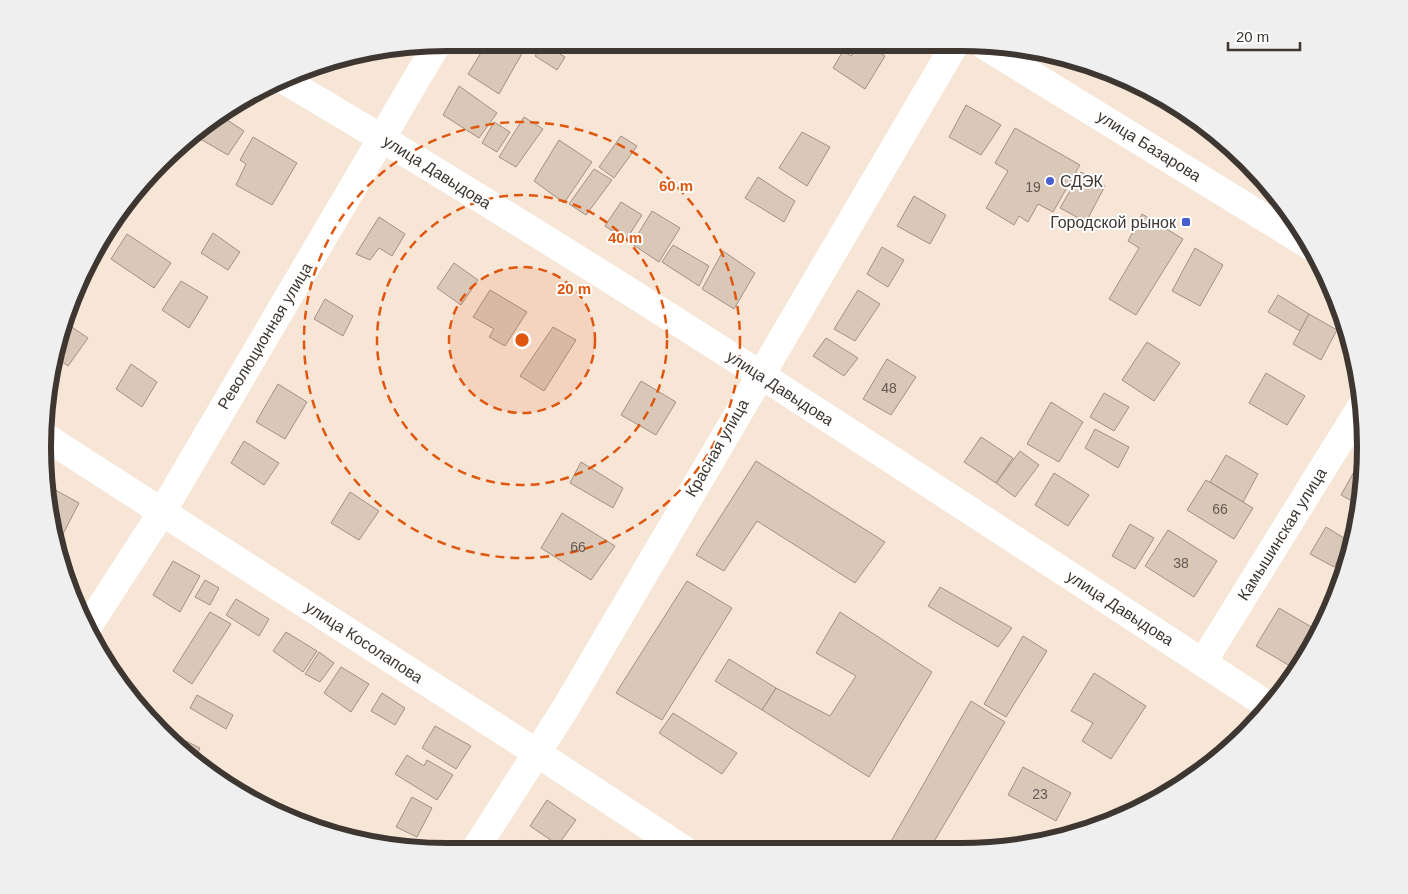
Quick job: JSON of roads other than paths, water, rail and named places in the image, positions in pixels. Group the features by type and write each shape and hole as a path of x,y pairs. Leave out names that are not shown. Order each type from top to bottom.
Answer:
{"street":[{"name":"Красная улица","path":"479,843 570,700 951,51"},
{"name":"Революционная улица","path":"92,622 162,512 434,52"},
{"name":"улица Базарова","path":"997,53 1297,238"},
{"name":"улица Давыдова","path":"290,84 382,138 760,375 1263,702"},
{"name":"Камышинская улица","path":"1202,662 1355,416"},
{"name":"улица Косолапова","path":"51,441 674,843"}],"place":[{"name":"СДЭК","path":"1050,181"},
{"name":"Городской рынок","path":"1186,222"}]}
